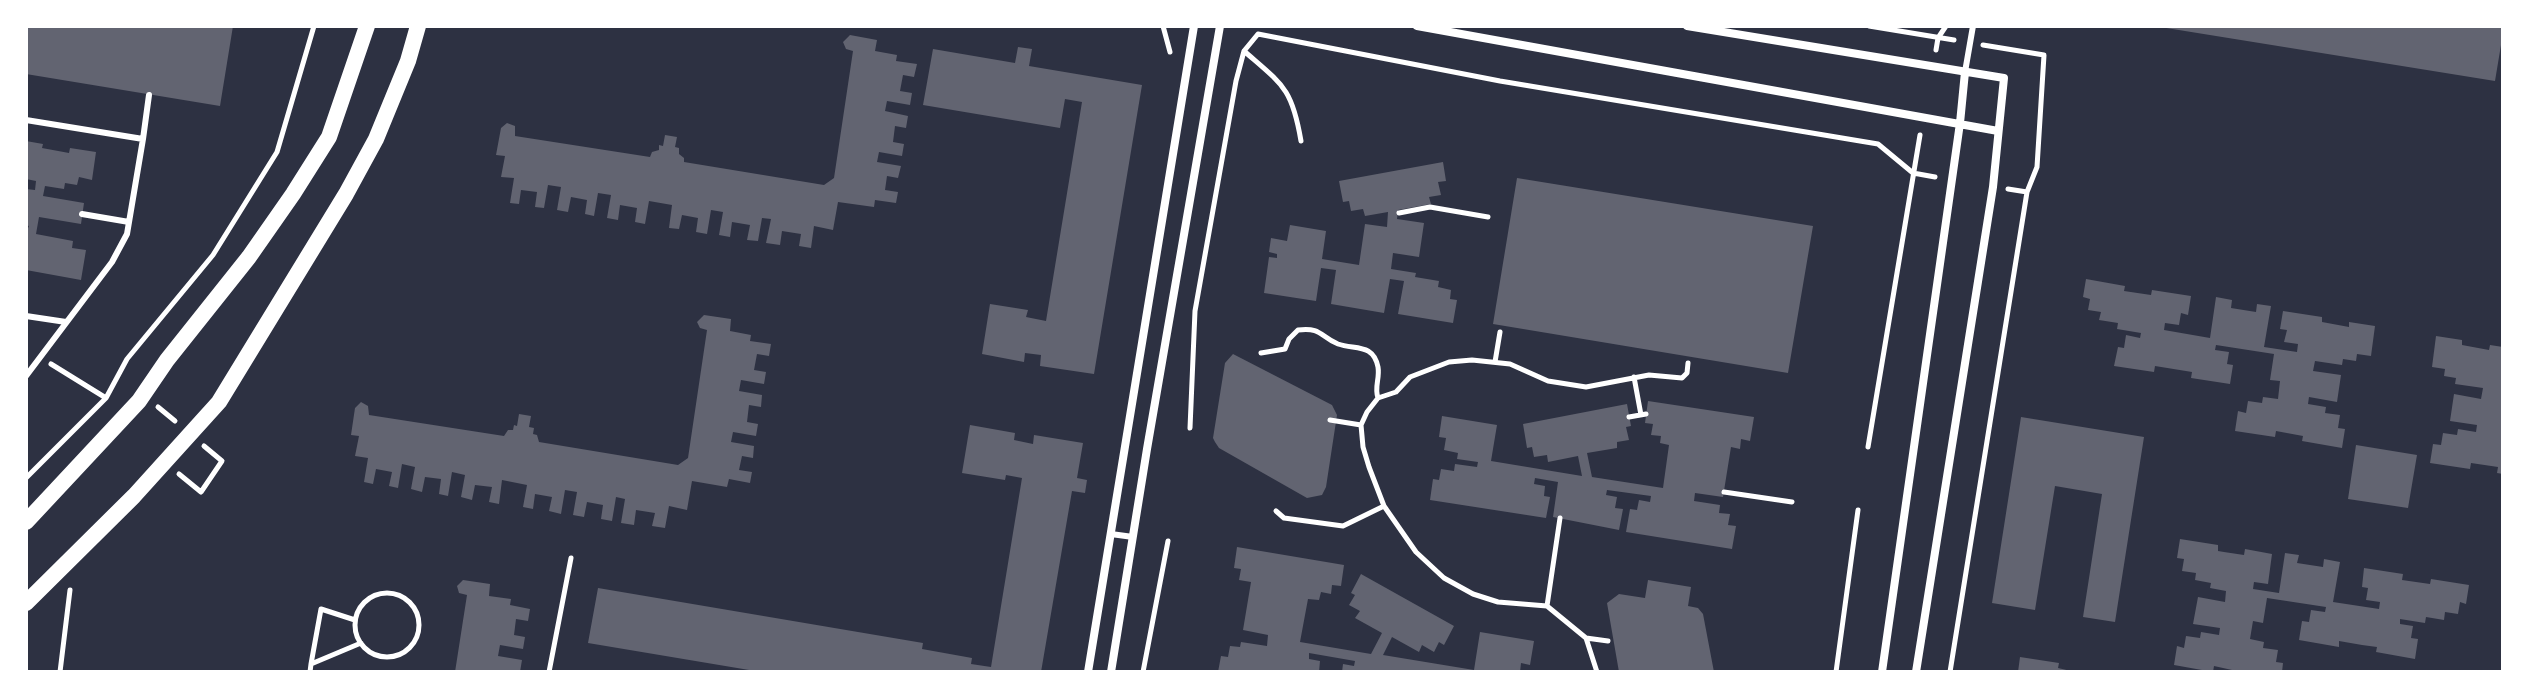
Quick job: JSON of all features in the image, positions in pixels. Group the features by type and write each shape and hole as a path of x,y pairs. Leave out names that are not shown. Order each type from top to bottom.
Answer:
{"main road":[{"path":"26,522 139,401 284,207 329,137 367,26"},
{"path":"26,603 166,463 219,402 346,194 376,139 408,61 418,26"}],"street":[{"path":"1088,672 1194,26"},
{"path":"1111,672 1220,26"},
{"path":"1417,26 1998,131"},
{"path":"1687,26 2004,78 1993,187 1916,672"},
{"path":"1882,672 1965,72"}],"lane":[{"path":"1965,72 1973,26"},
{"path":"26,376 112,262 127,234 149,95"},
{"path":"26,120 143,139"},
{"path":"82,214 129,222"},
{"path":"26,316 66,322"},
{"path":"1111,534 1133,537"}],"path":[{"path":"26,478 106,398 127,359 213,255 277,152 314,26"},
{"path":"1933,66 1938,38 1946,26"},
{"path":"1190,428 1195,311 1236,81 1244,51 1258,34 1500,81 1878,144 1913,173 1951,180"},
{"path":"1244,51 1283,85 1296,108 1301,141"},
{"path":"1868,447 1923,117"},
{"path":"1993,187 2027,192"},
{"path":"1399,213 1430,207 1488,217"},
{"path":"1261,353 1285,349 1298,330 1319,330 1334,342 1358,346 1371,352 1378,367 1375,390 1378,398"},
{"path":"1495,362 1500,332"},
{"path":"40,357 106,398"},
{"path":"1608,641 1586,638 1547,606 1498,602 1473,594 1444,578 1416,552 1384,506 1369,467 1361,425 1378,398 1396,392 1410,377 1449,362 1472,360 1510,364 1548,381 1586,387 1606,385 1634,376 1682,378 1687,373 1688,363"},
{"path":"1629,417 1644,415 1634,376"},
{"path":"1330,420 1361,425"},
{"path":"166,463 201,492 222,461"},
{"path":"1724,492 1792,502"},
{"path":"1276,511 1284,518 1343,526 1384,506"},
{"path":"1836,672 1858,510"},
{"path":"1547,606 1560,518"},
{"path":"1143,672 1168,541"},
{"path":"60,672 74,557"},
{"path":"549,672 571,558"},
{"path":"384,593 404,598 412,605 419,624 414,643 397,655 377,656 361,643 356,634 356,620 364,603 384,593"},
{"path":"310,672 321,609 356,620"},
{"path":"1586,638 1597,672"},
{"path":"311,664 361,643"}],"building":[{"path":"26,26 233,26 220,106 26,74"},
{"path":"2154,26 2503,26 2503,33 2495,81"},
{"path":"850,35 877,40 875,51 897,55 896,61 917,64 914,77 903,75 900,91 912,93 910,105 887,101 885,111 908,116 906,128 895,126 893,142 904,144 902,156 879,152 877,162 901,166 898,178 887,176 885,190 898,192 896,203 875,200 874,207 838,202 833,230 814,226 811,248 799,246 801,234 782,231 780,245 766,243 771,219 762,218 758,241 747,240 750,225 732,222 730,237 719,235 723,212 711,210 707,234 696,232 698,218 682,215 679,229 669,228 672,205 649,201 645,224 635,222 637,208 620,205 618,220 607,218 611,195 598,193 594,216 585,214 587,200 571,197 568,212 557,210 561,187 548,185 544,208 535,207 537,192 521,190 519,204 510,203 514,178 501,177 505,156 496,155 501,128 507,123 515,126 515,136 650,157 652,152 659,150 659,145 663,146 665,135 677,137 675,147 679,148 684,162 824,185 834,178 853,51 846,49 843,42"},
{"path":"1018,47 1032,49 1029,66 1142,85 1094,374 1040,366 1041,355 1025,353 1024,362 982,354 990,304 1028,310 1026,317 1046,321 1082,102 1065,99 1060,128 923,105 933,49 1015,63"},
{"path":"26,141 43,144 42,148 69,153 70,148 96,152 92,180 79,177 77,185 65,183 64,189 45,186 43,196 84,203 81,224 39,217 36,234 73,241 72,248 86,250 81,280 26,270 26,233 29,226 26,225 26,189 35,190 36,181 26,179"},
{"path":"1443,162 1446,181 1438,182 1441,195 1429,197 1431,204 1398,210 1397,219 1424,223 1419,257 1393,253 1391,269 1439,281 1438,287 1451,290 1450,299 1457,300 1453,323 1398,314 1404,281 1390,279 1384,313 1331,304 1336,270 1321,268 1316,301 1264,293 1269,257 1277,258 1277,254 1269,252 1271,238 1287,241 1290,225 1326,231 1322,259 1359,265 1365,224 1387,227 1388,212 1365,216 1363,209 1351,211 1349,201 1343,202 1339,181"},
{"path":"1517,178 1813,226 1788,373 1493,324"},
{"path":"2086,279 2125,286 2124,291 2151,295 2152,290 2191,296 2188,315 2181,313 2179,325 2165,323 2164,330 2210,338 2216,297 2232,300 2231,308 2256,312 2257,304 2271,306 2264,347 2297,352 2298,344 2284,342 2287,330 2280,329 2283,311 2322,317 2322,322 2349,327 2349,322 2375,326 2371,356 2357,354 2356,361 2343,359 2342,365 2315,361 2313,371 2341,375 2337,402 2309,397 2308,404 2326,407 2325,413 2340,415 2338,428 2345,429 2342,448 2302,441 2303,436 2276,431 2275,437 2235,431 2238,411 2246,413 2248,401 2262,403 2263,397 2278,399 2280,381 2270,380 2274,354 2216,345 2215,350 2229,352 2227,364 2233,365 2230,384 2191,378 2192,372 2155,366 2154,372 2114,366 2118,347 2124,348 2126,335 2140,338 2141,333 2117,329 2118,323 2099,320 2101,312 2088,310 2090,299 2083,297"},
{"path":"704,315 731,319 730,331 751,335 750,341 771,344 769,356 757,354 754,370 766,372 764,384 741,380 739,391 762,395 761,407 749,405 747,422 758,424 756,436 733,432 731,442 754,446 753,458 742,456 739,470 752,472 750,483 729,479 727,487 692,481 687,510 669,506 665,528 652,526 655,513 636,510 634,525 621,523 625,499 616,497 612,521 601,519 603,505 587,502 584,517 573,515 577,492 565,490 561,514 549,511 552,497 535,494 533,509 523,507 527,485 502,480 499,504 489,502 492,487 475,485 472,500 461,497 465,475 452,472 448,496 439,494 441,479 425,477 422,492 411,489 415,467 402,464 398,488 389,486 392,472 376,469 373,484 364,482 368,458 355,456 359,436 351,435 355,408 361,402 368,406 369,415 504,436 508,430 513,430 514,425 517,426 519,414 531,416 529,427 534,428 533,434 537,435 539,442 678,465 688,458 707,330 700,328 697,322"},
{"path":"2436,336 2462,340 2462,345 2489,350 2490,345 2503,347 2503,474 2497,473 2498,467 2471,463 2470,469 2430,463 2433,444 2441,445 2443,433 2457,435 2458,429 2476,432 2477,425 2450,421 2454,394 2481,399 2483,388 2455,384 2456,378 2444,376 2445,369 2432,367"},
{"path":"1233,354 1332,405 1337,415 1326,487 1322,495 1307,498 1219,448 1215,442 1213,438 1225,363"},
{"path":"1648,401 1754,417 1750,441 1741,439 1740,449 1731,447 1723,497 1695,493 1694,501 1720,505 1719,513 1730,514 1728,525 1736,526 1732,549 1626,532 1630,509 1637,510 1639,500 1650,502 1651,496 1607,490 1606,495 1617,497 1615,508 1623,509 1619,530 1553,517 1558,482 1535,478 1534,484 1545,486 1544,496 1550,497 1546,518 1430,500 1433,479 1439,480 1441,469 1454,471 1455,464 1477,467 1478,462 1457,459 1458,453 1444,450 1446,438 1439,437 1442,416 1497,425 1491,461 1582,476 1578,456 1548,462 1547,455 1534,457 1532,447 1527,448 1523,424 1627,404 1631,426 1626,427 1629,440 1617,442 1617,448 1587,453 1592,477 1663,488 1669,445 1660,443 1661,436 1651,435 1653,424 1645,423"},
{"path":"2021,417 2144,437 2115,622 2083,617 2102,494 2055,486 2035,610 1992,603"},
{"path":"970,425 1015,433 1014,440 1033,444 1034,435 1083,443 1077,478 1087,480 1085,493 1072,491 1041,672 761,672 588,643 598,588 923,643 922,649 972,658 971,664 991,667 1022,478 1006,475 1005,480 962,473"},
{"path":"2356,445 2417,455 2408,508 2348,499"},
{"path":"2180,539 2218,545 2218,551 2224,552 2244,555 2245,549 2272,554 2268,584 2254,582 2253,589 2279,593 2285,553 2299,555 2297,563 2323,567 2324,559 2340,562 2333,602 2379,609 2380,602 2366,600 2368,588 2362,587 2364,568 2403,574 2402,580 2430,584 2431,579 2469,585 2466,604 2460,602 2458,614 2445,612 2444,620 2426,617 2425,623 2400,619 2400,624 2413,626 2411,638 2418,639 2415,659 2376,652 2377,647 2339,641 2339,647 2299,640 2302,621 2309,622 2311,610 2325,612 2326,607 2267,598 2263,623 2253,621 2250,639 2264,642 2263,648 2278,650 2276,662 2283,663 2282,672 2241,672 2214,666 2213,672 2174,665 2177,646 2184,648 2186,636 2200,638 2201,632 2219,635 2220,628 2193,624 2198,597 2225,602 2226,591 2210,588 2211,583 2195,580 2196,573 2182,571 2184,559 2177,558"},
{"path":"1237,547 1344,565 1341,586 1332,585 1331,594 1321,592 1319,600 1308,599 1300,642 1371,654 1382,633 1355,618 1360,611 1349,605 1355,595 1351,593 1361,574 1454,626 1444,645 1439,642 1434,652 1422,645 1419,652 1392,637 1383,655 1474,670 1480,632 1534,641 1530,665 1521,663 1520,672 1342,672 1343,664 1354,666 1355,661 1309,653 1309,659 1320,661 1319,672 1218,672 1221,656 1228,657 1230,646 1240,647 1241,642 1267,646 1268,635 1243,630 1251,582 1239,580 1241,569 1234,568"},
{"path":"463,580 490,584 489,596 511,599 510,605 530,609 528,621 516,619 514,635 525,637 523,649 500,645 498,656 522,660 520,672 455,672 467,595 459,593 457,586"},
{"path":"1648,580 1691,587 1688,606 1698,608 1703,614 1714,672 1619,672 1607,603 1619,594 1645,598"},
{"path":"2020,657 2059,663 2058,668 2075,672 2018,672"}]}
